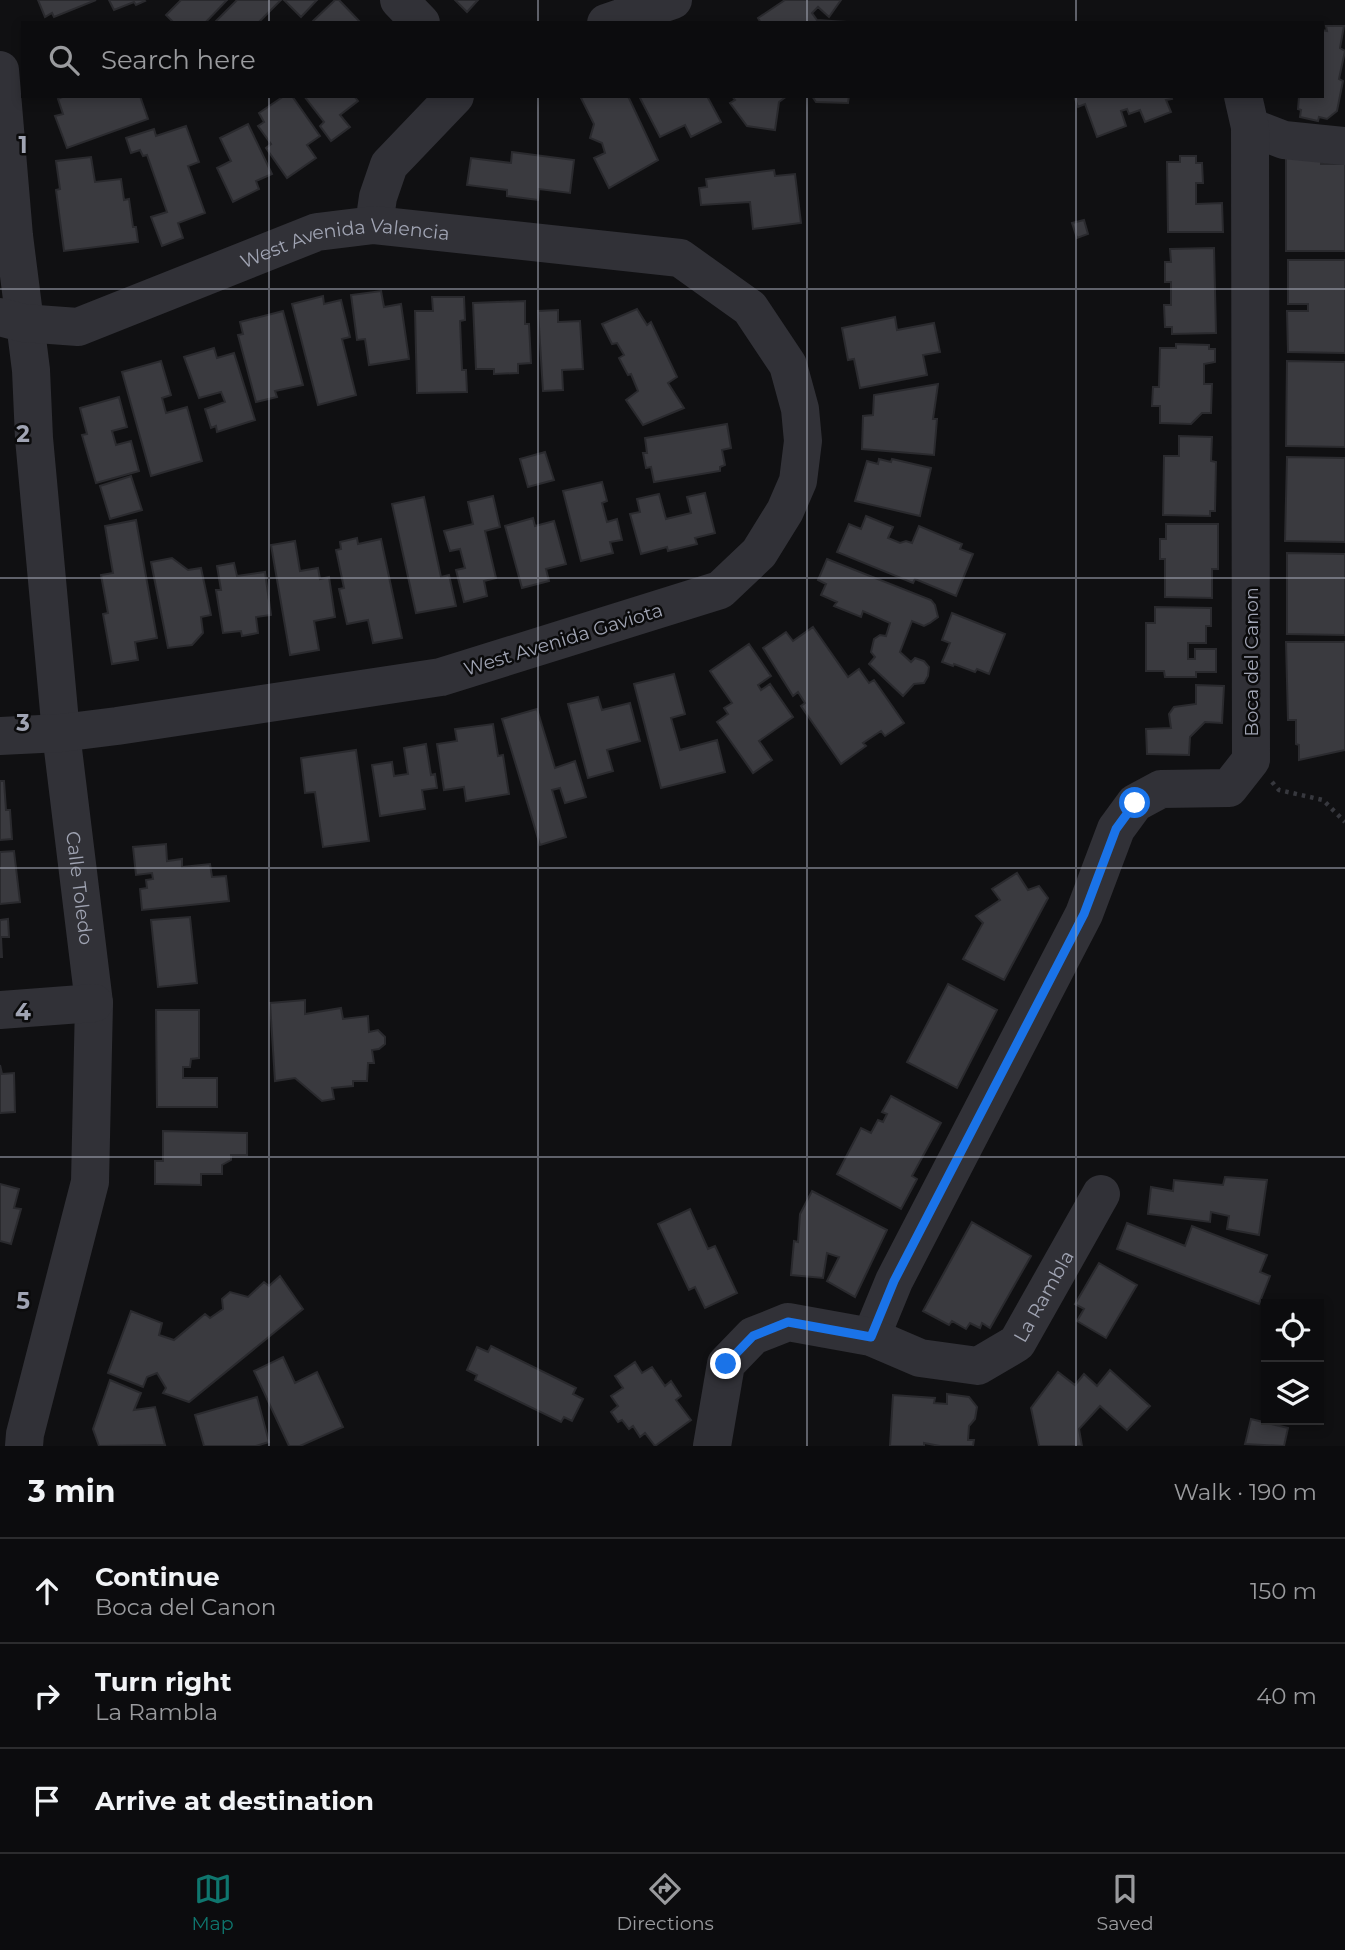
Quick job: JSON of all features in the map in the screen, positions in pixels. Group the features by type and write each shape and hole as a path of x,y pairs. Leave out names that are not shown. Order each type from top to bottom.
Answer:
{"street":[{"path":"399,0 419,21"},
{"path":"612,21 673,0"},
{"name":"Calle Toledo","path":"0,71 12,320 31,370 34,438 61,733 93,1003 90,1182 24,1446"},
{"path":"374,225 378,197 389,165 452,98"},
{"name":"Boca del Canon","path":"1247,111 1284,140 1345,146"},
{"name":"Boca del Canon","path":"871,1337 894,1281 1084,914 1116,829 1135,803 1161,789 1229,788 1251,760 1247,111"},
{"name":"West Avenida Valencia","path":"12,320 78,327 317,232 374,225 680,258"},
{"name":"West Avenida Gaviota","path":"0,736 61,733 441,677 720,590 759,553 785,511 798,481 803,441 800,409 788,365 750,308 680,258"},
{"path":"0,294 12,320"},
{"path":"0,1010 93,1003"},
{"name":"La Rambla","path":"712,1446 726,1364 753,1336 788,1322 871,1337 920,1358 978,1366 1017,1343 1101,1194"}],"path":[{"path":"1251,760 1279,790 1323,800 1345,822"}],"building":[{"path":"38,0 96,0 54,17 52,13 45,17"},
{"path":"109,0 145,1 136,5 134,2 114,10"},
{"path":"181,0 227,0 207,21 172,21 166,15"},
{"path":"237,0 281,0 260,21 216,21"},
{"path":"284,0 317,0 301,17"},
{"path":"335,0 339,0 359,21 313,21"},
{"path":"455,0 478,0 467,12"},
{"path":"785,0 841,0 829,17 818,7 812,13 817,20 832,21 760,21 758,18"},
{"path":"1326,26 1344,26 1340,48 1345,51 1339,79 1343,81 1337,111 1327,119 1319,117 1318,121 1300,117 1299,98 1324,98 1324,30 1327,31"},
{"path":"141,98 148,119 67,148 55,116 63,114 58,99"},
{"path":"281,98 293,98 320,136 307,145 316,158 287,178 266,148 271,144 258,126 264,122 259,113"},
{"path":"306,98 356,98 358,101 340,115 350,127 331,141 320,126 324,122"},
{"path":"581,98 629,98 658,160 609,188 594,158 605,153 602,143 590,138 594,124"},
{"path":"640,98 708,98 721,122 691,137 685,125 660,137"},
{"path":"734,98 784,98 779,102 775,130 747,126 730,103 735,100"},
{"path":"813,98 849,98 848,103 816,102"},
{"path":"1075,98 1172,99 1166,100 1171,112 1145,122 1140,110 1129,114 1127,109 1121,111 1126,126 1097,137 1085,104 1078,107"},
{"path":"248,124 272,174 256,181 259,189 233,202 217,168 231,161 220,138"},
{"path":"186,126 199,162 188,166 205,213 178,223 183,238 162,246 151,217 167,212 147,155 143,156 140,150 131,153 126,138 154,129 156,136"},
{"path":"512,152 574,160 570,193 539,189 538,200 507,196 507,190 467,185 471,158 511,163"},
{"path":"1180,156 1196,156 1196,163 1202,163 1203,183 1196,183 1196,204 1222,203 1223,232 1168,232 1167,162 1180,162"},
{"path":"91,157 95,182 121,179 124,200 129,199 138,242 64,251 56,190 60,189 56,161"},
{"path":"1286,158 1321,158 1321,164 1345,164 1345,251 1286,251"},
{"path":"774,170 775,176 795,174 801,223 753,229 750,202 701,205 699,188 707,187 706,179"},
{"path":"1084,220 1088,234 1077,238 1072,223"},
{"path":"1214,248 1216,333 1172,334 1172,327 1165,327 1164,305 1171,305 1171,282 1165,282 1165,262 1171,262 1170,249"},
{"path":"1288,260 1345,260 1345,353 1288,352 1287,311 1308,311 1308,304 1288,304"},
{"path":"381,291 384,307 401,304 409,359 369,365 365,339 357,340 351,295"},
{"path":"323,296 324,304 341,300 350,337 342,339 356,395 318,405 292,304"},
{"path":"432,297 464,297 465,320 460,321 462,370 466,370 467,392 417,393 415,311 433,311"},
{"path":"525,301 525,324 529,324 531,363 518,364 518,373 494,374 494,369 476,369 473,303"},
{"path":"637,309 647,325 651,322 677,377 668,383 684,408 643,425 626,400 638,391 631,374 628,375 619,358 624,355 617,343 612,344 602,324"},
{"path":"558,310 558,322 580,321 583,369 562,370 563,390 543,391 538,311"},
{"path":"283,311 303,385 275,391 277,397 256,402 238,335 243,334 240,322"},
{"path":"895,317 897,330 934,323 940,352 923,355 927,375 860,388 854,359 848,360 842,328"},
{"path":"1176,344 1209,345 1209,349 1215,349 1215,362 1204,364 1204,384 1212,384 1211,413 1202,413 1191,424 1160,423 1160,406 1152,406 1153,387 1159,387 1160,348 1176,348"},
{"path":"214,348 217,358 234,353 255,420 217,432 216,426 211,428 205,409 225,402 221,392 199,398 184,357"},
{"path":"161,361 171,395 162,398 166,413 187,407 202,461 151,476 122,372"},
{"path":"1287,361 1345,362 1345,447 1286,446"},
{"path":"938,384 933,419 937,419 934,455 862,449 863,416 873,415 874,395"},
{"path":"119,397 127,427 112,431 116,445 131,441 139,471 96,483 82,435 87,434 80,408"},
{"path":"727,424 731,448 722,450 725,465 720,467 720,471 654,482 651,467 646,468 643,453 647,453 645,438"},
{"path":"1179,436 1212,437 1211,461 1216,462 1215,511 1210,511 1210,516 1163,515 1164,456 1179,456"},
{"path":"545,452 554,480 528,487 520,459"},
{"path":"1287,457 1345,458 1345,542 1285,541"},
{"path":"879,459 891,462 892,459 931,468 920,516 855,501 867,461 878,464"},
{"path":"131,476 142,510 110,519 100,486"},
{"path":"602,482 607,501 602,503 607,522 617,519 622,540 610,542 613,553 581,561 563,491"},
{"path":"705,493 715,533 695,538 697,544 668,551 667,547 641,554 630,514 640,512 637,499 659,494 666,519 691,513 687,497"},
{"path":"493,496 500,527 485,531 496,578 484,581 487,596 464,602 456,570 465,568 460,549 450,551 444,531 473,524 468,502"},
{"path":"424,497 441,577 449,575 456,606 416,613 392,504"},
{"path":"866,516 893,527 888,538 900,543 912,543 919,526 962,544 960,549 973,554 956,596 915,579 913,583 837,552 849,524 861,529"},
{"path":"533,518 535,526 554,521 566,564 546,569 549,581 522,588 505,526"},
{"path":"136,520 157,638 135,642 138,660 112,664 103,614 108,613 101,575 113,573 105,526"},
{"path":"1166,524 1218,524 1218,569 1212,569 1212,598 1165,597 1165,559 1160,559 1160,539 1166,539"},
{"path":"357,538 358,544 381,539 402,638 373,643 368,620 347,624 339,589 344,588 336,550 341,549 340,542"},
{"path":"295,541 300,571 318,568 320,579 329,577 335,617 314,621 319,650 290,655 271,545"},
{"path":"1287,553 1345,554 1345,635 1287,634"},
{"path":"172,558 188,570 201,568 211,615 201,617 203,633 192,645 168,648 151,562"},
{"path":"827,559 931,600 935,605 938,617 924,626 912,621 900,652 911,662 915,658 924,661 929,667 924,683 914,684 903,696 869,664 875,657 871,652 874,639 880,635 886,636 890,623 863,611 861,617 834,606 837,602 821,595 826,584 818,580"},
{"path":"234,563 237,576 265,572 271,615 256,617 258,633 242,636 241,631 223,633 216,590 221,590 217,566"},
{"path":"1155,607 1211,608 1211,626 1206,626 1206,643 1188,643 1188,659 1195,659 1195,649 1216,649 1216,672 1196,672 1196,677 1165,677 1164,671 1146,671 1146,623 1155,623"},
{"path":"952,613 1005,634 989,674 942,662 950,643 942,640"},
{"path":"813,627 848,677 859,669 869,683 874,680 904,723 885,736 881,731 863,743 866,746 841,764 801,706 805,703 798,692 793,696 763,648 786,632 793,641"},
{"path":"1286,642 1345,642 1345,750 1299,760 1296,720 1288,720"},
{"path":"749,644 771,676 758,685 761,690 770,684 793,717 759,741 772,760 753,773 717,722 728,714 724,708 732,703 710,671"},
{"path":"674,674 685,714 671,718 680,750 717,740 725,772 661,788 634,684"},
{"path":"1196,685 1224,686 1222,723 1205,722 1190,737 1189,755 1147,754 1146,729 1171,728 1169,714 1174,707 1196,704"},
{"path":"598,697 602,710 630,703 640,741 607,750 613,771 588,778 568,704"},
{"path":"537,709 555,768 575,761 586,797 565,803 560,788 552,790 566,837 540,845 502,719"},
{"path":"493,724 498,756 503,755 509,794 466,801 464,787 444,790 437,744 457,741 455,729"},
{"path":"426,744 431,775 435,774 437,788 422,790 425,809 380,816 372,765 392,762 394,776 408,774 404,748"},
{"path":"356,750 369,841 323,847 315,792 305,793 301,758"},
{"path":"0,781 4,781 6,810 10,810 12,839 0,840"},
{"path":"166,844 167,861 182,859 182,867 210,864 212,877 226,876 229,901 142,910 140,889 147,888 146,880 153,879 152,873 136,875 133,847"},
{"path":"14,851 20,902 0,904 0,852"},
{"path":"1017,873 1028,890 1039,886 1048,898 1004,980 963,959 983,923 976,916 1000,900 992,889"},
{"path":"190,917 197,983 158,987 151,920"},
{"path":"8,919 9,937 1,937 0,957 0,920"},
{"path":"948,984 997,1010 957,1088 907,1062"},
{"path":"305,1000 305,1014 341,1008 343,1019 368,1016 369,1032 378,1030 385,1037 385,1044 372,1050 374,1063 368,1063 367,1081 353,1081 353,1086 332,1088 334,1099 322,1101 295,1078 275,1081 270,1003"},
{"path":"156,1010 199,1010 199,1058 191,1059 190,1067 183,1067 183,1078 217,1078 217,1107 157,1107"},
{"path":"0,1065 2,1074 14,1073 15,1112 0,1113"},
{"path":"891,1096 941,1123 912,1176 917,1179 901,1209 837,1174 861,1128 871,1133 878,1120 883,1122 887,1114 882,1112"},
{"path":"163,1131 247,1133 247,1155 231,1155 231,1160 222,1165 222,1174 201,1174 201,1185 155,1184 155,1161 163,1161"},
{"path":"1225,1177 1267,1180 1259,1235 1227,1229 1229,1216 1211,1212 1210,1222 1148,1214 1151,1187 1173,1191 1174,1180 1223,1185"},
{"path":"0,1184 19,1189 14,1208 21,1209 11,1244 0,1241"},
{"path":"812,1191 887,1230 855,1297 827,1281 839,1257 827,1253 823,1278 791,1275 794,1241 798,1242 800,1214"},
{"path":"690,1209 708,1249 715,1246 737,1293 705,1308 695,1287 689,1290 658,1224"},
{"path":"972,1222 1031,1256 990,1328 982,1323 980,1328 970,1323 966,1329 952,1321 949,1325 923,1311"},
{"path":"1127,1223 1185,1246 1192,1226 1267,1255 1260,1272 1270,1276 1259,1304 1117,1249"},
{"path":"1099,1263 1137,1285 1106,1338 1077,1321 1084,1309 1075,1304"},
{"path":"280,1276 303,1309 189,1402 163,1393 166,1388 157,1373 147,1377 143,1387 108,1373 131,1311 162,1323 159,1335 174,1340 205,1314 210,1318 223,1309 222,1299 230,1292 248,1297 264,1282 269,1286"},
{"path":"491,1346 576,1388 573,1394 583,1399 572,1421 564,1417 561,1422 475,1380 477,1375 467,1370 477,1347 488,1352"},
{"path":"283,1357 295,1383 317,1372 343,1427 300,1446 289,1446 254,1371"},
{"path":"635,1362 642,1373 652,1367 665,1386 671,1381 681,1396 676,1400 691,1420 655,1446 645,1433 640,1437 633,1426 629,1429 622,1420 618,1422 611,1412 618,1406 611,1396 623,1388 615,1376"},
{"path":"1110,1370 1150,1406 1127,1430 1100,1406 1079,1429 1082,1446 1039,1446 1031,1408 1058,1372 1075,1385 1084,1374 1097,1386"},
{"path":"110,1380 141,1393 134,1410 155,1407 165,1445 99,1446 93,1429"},
{"path":"947,1394 969,1397 977,1407 975,1419 969,1426 968,1440 974,1440 973,1446 924,1443 924,1446 890,1446 893,1395 935,1398 934,1403 947,1404"},
{"path":"257,1397 269,1442 256,1446 204,1446 195,1415"},
{"path":"1251,1419 1261,1421 1261,1425 1288,1428 1284,1446 1245,1444"}],"route":[{"path":"726,1364 753,1336 788,1322 871,1337 894,1281 1084,914 1116,829 1135,803"}]}
